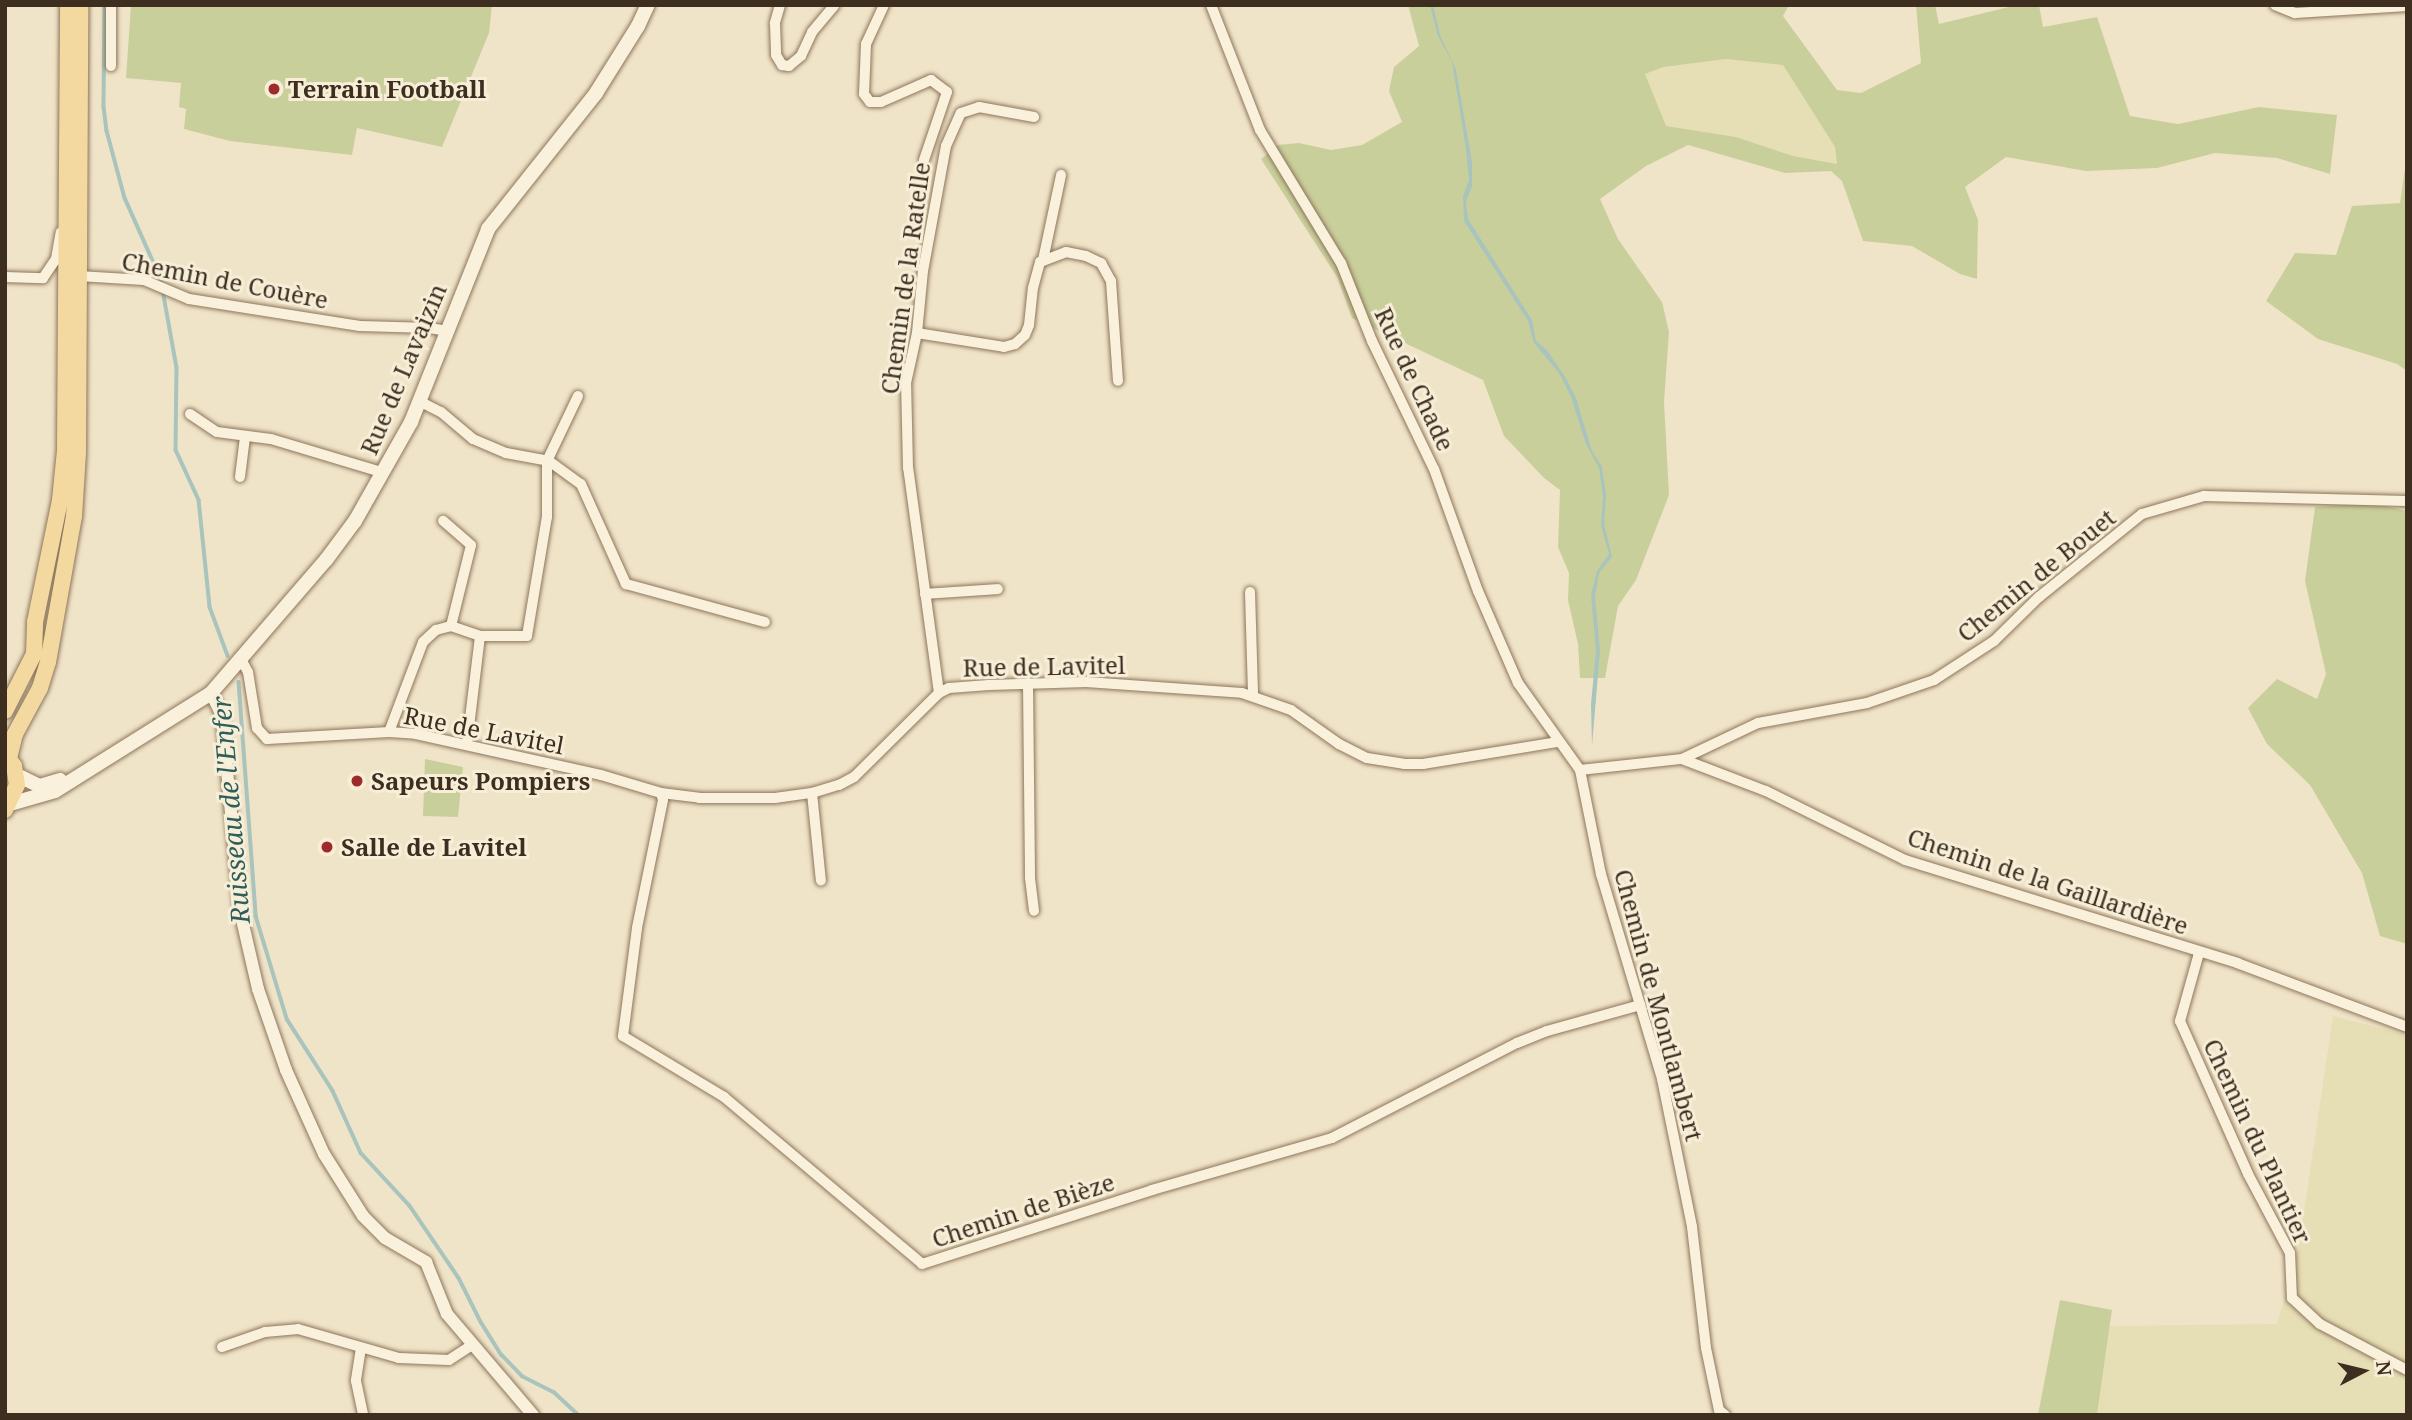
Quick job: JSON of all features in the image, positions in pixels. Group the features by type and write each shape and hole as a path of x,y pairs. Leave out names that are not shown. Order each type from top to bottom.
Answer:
{"main road":[{"path":"5,711 34,654 35,622 60,500 65,452 68,5"},
{"path":"8,807 17,785 17,775 7,756 15,734 40,688 68,560 78,452 80,5"},
{"name":"Rue de Lavaizin","path":"8,807 44,796 211,693 339,542 384,473 419,401 488,229 596,93 648,5"},
{"name":"Rue de Lavaizin","path":"17,775 32,784 46,786 96,758 130,744"}],"street":[{"path":"111,5 111,66"},
{"path":"780,5 775,23 776,55 782,65 789,66 802,56 812,32 835,5"},
{"path":"884,5 866,44 864,94 870,102 881,103 931,80 947,92 924,160"},
{"name":"Rue de Chade","path":"1211,5 1260,130 1341,262 1372,341 1434,470 1478,591 1518,683 1580,770"},
{"path":"2274,5 2295,13 2407,6"},
{"name":"Chemin de la Ratelle","path":"939,693 908,468 906,383 916,334 923,271 946,146 961,113 979,107 1034,117"},
{"path":"916,334 1004,346 1015,344 1025,335 1030,325 1037,267 1043,260 1061,174"},
{"path":"5,277 43,278 56,259 68,195"},
{"path":"1043,260 1066,252 1091,257 1108,272 1118,381"},
{"name":"Chemin de Couère","path":"79,276 144,280 189,299 347,324 447,331"},
{"path":"389,732 423,642 436,631 451,626 480,636 527,636 532,619 547,517 547,461 578,396"},
{"path":"419,401 441,412 474,439 506,453 547,461 581,484 626,584 765,622"},
{"path":"190,414 217,432 271,439 384,473"},
{"path":"240,477 245,437"},
{"name":"Chemin de Bouet","path":"1580,770 1682,760 1758,723 1867,704 1934,680 1994,641 2039,597 2142,514 2204,496 2407,501"},
{"path":"443,521 471,545 451,626"},
{"path":"925,594 998,589"},
{"path":"1250,592 1253,695"},
{"path":"467,744 480,636"},
{"name":"Rue de Lavitel","path":"241,659 248,672 257,728 267,739 389,732 467,744 601,775 662,793 699,798 738,799 812,793 854,777 939,693 949,688 1086,682 1253,695 1291,710 1339,744 1367,758 1404,764 1423,764 1558,742"},
{"path":"1028,683 1030,878 1034,911"},
{"path":"211,693 222,716 240,911 258,989 286,1070 324,1154 363,1216 385,1238 426,1262 443,1307 533,1415"},
{"name":"Chemin de la Gaillardière","path":"1682,760 1766,791 1905,860 2237,963 2407,1027"},
{"name":"Chemin de Montlambert","path":"1580,770 1601,874 1665,1093 1692,1227 1706,1348 1719,1410 1725,1415"},
{"name":"Chemin de Bièze","path":"662,793 663,800 637,928 623,1037 724,1097 922,1264 1152,1190 1332,1138 1547,1031 1640,1005"},
{"path":"812,793 821,881"},
{"name":"Chemin du Plantier","path":"2199,953 2180,1021 2248,1174 2290,1253 2292,1298 2320,1324 2407,1370"},
{"path":"222,1347 265,1332 298,1329 399,1358 449,1360 472,1345"},
{"path":"361,1348 356,1381 363,1415"}],"shaded area":[{"path":"1726,59 1783,65 1835,147 1837,164 1793,156 1736,137 1665,126 1645,74 1665,67"},
{"path":"2333,1016 2407,1035 2407,1415 2097,1415 2110,1326 2277,1324 2298,1252"}],"green space":[{"path":"131,5 492,5 489,33 442,147 357,128 352,155 230,141 184,129 186,109 179,107 181,83 126,78"},
{"path":"1408,5 1789,5 1783,16 1837,90 1861,93 1921,63 1916,5 1935,5 1939,24 2017,5 2039,5 2043,27 2097,17 2130,116 2178,124 2259,107 2337,115 2330,174 2277,158 2215,153 2157,168 2086,171 2006,157 1965,187 1978,220 1977,279 1960,274 1912,246 1863,241 1842,181 1831,171 1785,173 1688,145 1646,166 1600,199 1618,239 1662,302 1669,332 1664,402 1669,495 1636,580 1618,606 1605,678 1580,678 1578,644 1568,600 1569,573 1558,547 1560,490 1544,478 1504,436 1483,380 1352,318 1337,277 1261,159 1278,145 1299,143 1331,150 1362,145 1402,122 1389,91 1394,67 1419,46","holes":["1726,59 1783,65 1835,147 1837,164 1793,156 1736,137 1666,126 1645,74 1664,67"]},
{"path":"2407,155 2407,371 2397,364 2318,339 2266,301 2295,253 2336,255 2352,206 2400,203"},
{"path":"2372,503 2407,511 2407,944 2380,936 2362,873 2310,785 2267,744 2248,708 2277,679 2317,699 2326,674 2305,581 2315,507"},
{"path":"425,759 463,767 458,817 423,816"},
{"path":"2060,1300 2112,1310 2097,1415 2038,1415"}],"water":[{"path":"1430,5 1433,5 1440,35 1456,70 1472,162 1472,186 1466,202 1468,219 1532,320 1536,341 1547,350 1567,380 1576,398 1592,451 1602,467 1606,496 1604,524 1612,557 1599,573 1595,597 1600,651 1592,746 1591,704 1596,650 1591,595 1597,571 1609,554 1601,525 1603,496 1599,468 1586,444 1571,397 1559,373 1534,343 1528,321 1464,221 1463,196 1469,180 1466,149 1452,62 1438,36"}],"waterway":[{"name":"Ruisseau de l'Enfer","path":"105,5 104,107 107,131 125,198 161,279 177,368 176,450 199,500 210,607 228,656"},
{"name":"Ruisseau de l'Enfer","path":"239,682 256,916 287,1019 333,1091 361,1153 410,1206 459,1278 481,1322 502,1355 522,1376 554,1392 579,1415"}],"place":[{"name":"Terrain Football","path":"274,89"},
{"name":"Sapeurs Pompiers","path":"357,781"},
{"name":"Salle de Lavitel","path":"327,847"}]}
